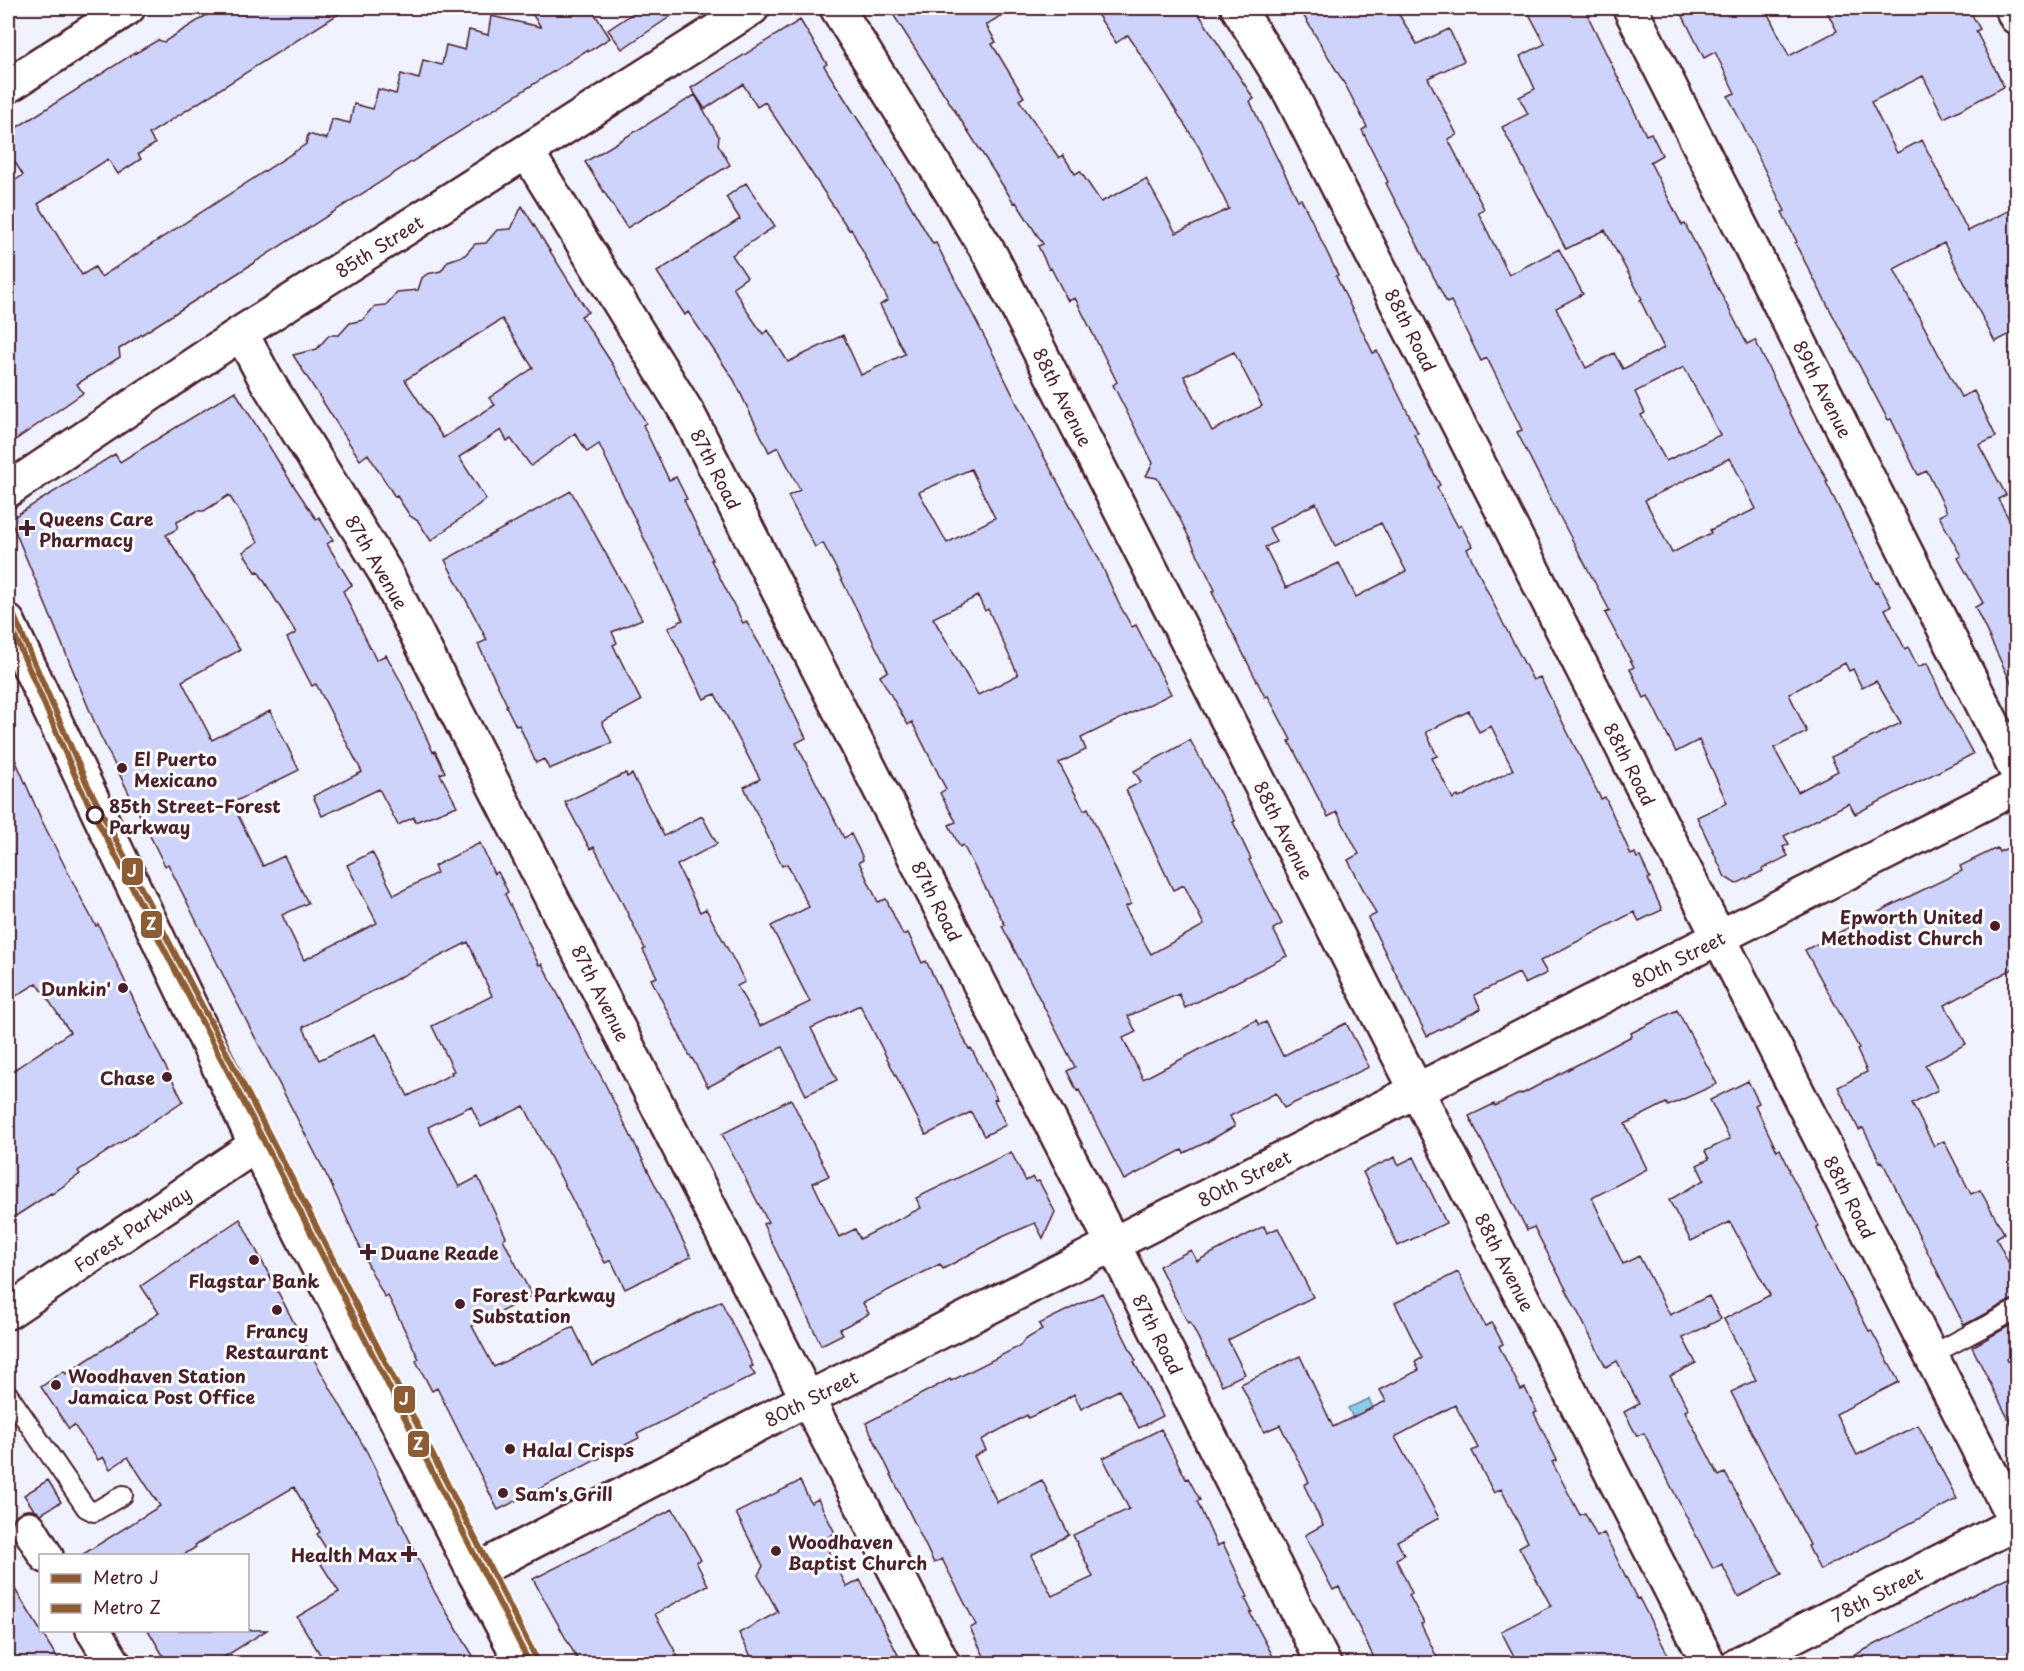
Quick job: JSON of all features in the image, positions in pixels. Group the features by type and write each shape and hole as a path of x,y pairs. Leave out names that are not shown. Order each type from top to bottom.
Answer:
{"street":[{"path":"8,86 128,8"},
{"name":"85th Street","path":"8,489 241,333 752,8"},
{"name":"88th Avenue","path":"837,8 991,256 1709,1664"},
{"name":"88th Road","path":"1238,8 1291,94 2016,1523"},
{"name":"89th Avenue","path":"1630,8 2016,770"},
{"path":"2012,8 2016,17"},
{"name":"87th Road","path":"527,152 688,414 1113,1244 1324,1664"},
{"name":"87th Avenue","path":"241,333 265,378 385,572 944,1664"},
{"path":"8,622 256,1145 474,1572 524,1664"},
{"name":"80th Street","path":"474,1572 809,1398 2016,787"},
{"name":"Forest Parkway","path":"8,1312 256,1145"},
{"name":"78th Street","path":"1738,1664 1773,1656 2016,1523"},
{"path":"29,1528 45,1554"},
{"path":"94,1632 114,1664"}],"lane":[{"path":"1931,1355 2016,1310"},
{"path":"8,1394 86,1508 94,1512 123,1495"}],"water":[{"path":"1369,1399 1385,1435 1366,1444 1348,1408"}],"building":[{"path":"218,8 348,8 149,134 155,144 138,154 141,159 118,174 108,159 38,204 82,275 95,267 101,277 296,151 306,144 308,134 327,139 332,119 350,123 354,104 373,109 378,89 396,94 401,74 419,79 423,60 442,65 446,45 465,50 469,30 488,35 491,16 541,27 528,8 591,8 610,38 588,52 587,50 119,349 120,357 77,384 83,393 8,445 8,185 23,175 8,151 8,133 136,52 158,40 164,42"},
{"path":"641,8 683,8 622,49 608,30"},
{"path":"889,8 1013,8 986,25 996,42 992,44 1024,97 1019,100 1059,158 1063,155 1075,174 1080,171 1101,202 1146,179 1176,233 1229,209 1199,147 1128,35 1116,43 1093,8 1195,8 1254,99 1250,101 1264,132 1298,200 1301,199 1311,219 1373,353 1377,351 1418,433 1414,434 1440,485 1437,487 1458,527 1461,525 1472,546 1467,549 1503,623 1533,680 1540,677 1601,799 1605,797 1631,855 1635,853 1637,858 1640,857 1662,910 1639,921 1634,912 1540,961 1547,973 1525,984 1519,973 1474,995 1481,1009 1427,1036 1368,918 1376,914 1348,860 1359,854 1337,812 1328,817 1289,741 1291,740 1268,696 1265,697 1212,592 1215,590 1178,515 1157,478 1146,476 1153,463 1113,385 1117,382 1075,298 1068,301 1038,246 1043,244 1016,202 1014,203","holes":["1234,352 1262,406 1212,431 1184,376","1316,503 1335,546 1381,523 1406,571 1356,597 1339,563 1286,588 1265,547 1276,542 1269,528","1469,711 1479,732 1491,726 1513,770 1453,799 1432,758 1437,756 1426,732"]},
{"path":"1299,8 1395,8 1417,44 1449,29 1464,61 1428,78 1457,135 1448,139 1484,209 1478,212 1509,275 1559,249 1583,294 1556,308 1586,368 1614,353 1623,369 1664,348 1640,300 1642,299 1605,230 1566,249 1502,127 1528,114 1519,97 1535,89 1520,56 1545,44 1526,8 1584,8 1646,135 1651,133 1662,155 1650,162 1682,225 1685,224 1747,344 1755,340 1800,433 1828,481 1826,482 1876,583 1878,582 1891,606 1885,609 1905,649 1908,647 1918,667 1927,663 1943,699 1973,754 1855,814 1849,803 1784,836 1789,844 1783,847 1788,856 1762,869 1763,871 1736,884 1725,877 1697,817 1727,803 1699,740 1676,752 1648,696 1644,698 1630,669 1634,667 1605,613 1610,611 1517,432 1522,430 1503,390 1487,358 1481,361 1451,301 1447,303 1386,183 1388,182 1362,130 1367,127 1347,88","holes":["1684,367 1720,435 1666,461 1641,415 1645,413 1635,392","1730,458 1756,509 1710,530 1711,533 1672,553 1645,500","1845,663 1849,671 1853,669 1862,688 1876,681 1901,723 1831,757 1838,771 1798,792 1774,748 1807,732 1789,694"]},
{"path":"1679,8 1765,8 1789,56 1837,31 1825,8 1968,8 1980,29 1976,31 2004,87 1944,118 1923,76 1871,102 1897,153 1922,140 1968,231 2016,207 2016,313 2009,317 2016,331 1995,342 1944,243 1894,269 1961,397 1974,391 1996,437 1979,445 2006,495 1998,499 2016,532 2016,693 1975,607 1983,603 1958,558 1961,556 1939,516 1947,512 1927,471 1918,475 1891,419 1888,420 1795,243 1797,242 1782,212 1785,211 1728,96 1735,93 1715,52 1704,58"},
{"path":"800,20 827,64 824,66 884,160 933,244 936,243 1035,440 1099,559 1119,604 1132,627 1136,625 1171,694 1081,738 1086,750 1059,763 1084,810 1088,808 1131,904 1125,907 1151,954 1204,925 1184,885 1173,890 1126,790 1141,782 1134,771 1190,740 1235,821 1233,822 1251,859 1249,860 1282,924 1273,929 1287,956 1185,1008 1179,994 1128,1016 1136,1032 1123,1038 1143,1079 1256,1020 1259,1025 1266,1022 1283,1056 1346,1023 1369,1067 1284,1108 1276,1093 1230,1116 1235,1126 1207,1142 1184,1153 1182,1150 1124,1180 1079,1090 1077,1091 1067,1071 1075,1067 1002,926 1005,925 963,845 960,847 949,825 956,822 940,793 946,789 912,722 908,725 880,676 888,671 823,543 815,547 788,496 800,490 778,447 769,452 734,380 688,312 685,315 657,272 740,219 726,197 746,183 775,226 732,255 747,277 733,287 763,334 768,330 788,362 843,335 861,375 905,354 880,305 888,300 851,229 849,230 765,102 757,107 743,84 705,109 691,88","holes":["971,469 995,518 947,543 919,492","978,596 985,611 988,609 1018,675 978,695 933,618"]},
{"path":"695,95 719,137 718,144 730,165 627,228 585,162"},
{"path":"522,206 588,312 581,316 613,365 646,423 643,425 669,480 676,477 687,499 684,500 713,560 711,560 743,623 746,621 760,645 806,738 796,743 844,838 851,834 862,856 863,860 859,862 878,902 886,899 903,935 908,933 922,963 926,961 969,1049 971,1048 997,1099 994,1100 1006,1125 984,1136 971,1112 926,1135 860,1005 811,1028 837,1080 806,1095 782,1047 708,1087 651,979 657,977 614,886 594,847 590,849 565,802 626,773 627,777 632,774 664,836 702,816 717,844 677,865 700,912 706,909 738,968 745,982 737,986 760,1026 810,1002 771,926 809,907 787,864 782,866 744,787 760,779 715,694 704,699 668,628 683,620 599,444 587,452 575,433 531,466 511,439 507,441 501,430 459,457 486,499 431,541 418,521 410,516 397,496 395,497 368,454 360,460 293,355 317,349 329,335 339,335 350,323 363,320 375,306 386,305 397,292 418,290 422,278 427,274 441,271 448,261 465,255 475,244 486,243 497,230 511,229","holes":["502,319 533,368 489,398 495,405 443,438 405,380"]},
{"path":"235,391 288,477 316,519 319,517 333,540 327,544 352,585 343,591 376,660 386,655 445,772 440,774 457,806 415,822 414,817 398,825 379,789 322,816 313,796 362,772 316,684 312,686 287,638 296,633 258,571 256,572 243,552 258,542 229,495 204,511 197,511 177,522 177,529 166,535 240,650 182,681 212,740 270,711 299,770 232,803 263,866 284,856 308,903 282,915 304,960 377,923 347,865 372,852 394,895 437,873 434,866 480,843 494,874 498,872 508,892 505,894 539,965 542,964 604,1082 691,1257 625,1289 611,1260 605,1263 524,1106 481,1127 471,1106 428,1127 459,1187 478,1177 506,1237 503,1239 532,1296 472,1326 494,1367 573,1327 592,1366 721,1301 753,1366 750,1367 755,1375 637,1434 639,1438 498,1510 437,1388 432,1391 416,1361 419,1359 388,1296 385,1298 370,1269 329,1180 168,864 165,866 99,733 10,519 115,454 120,462","holes":["468,942 492,996 432,1026 454,1071 408,1096 376,1034 319,1060 303,1027"]},
{"path":"571,491 642,619 612,632 617,643 613,645 641,701 602,722 612,743 549,769 544,759 536,763 519,725 516,726 506,706 478,644 487,640 445,560"},
{"path":"8,743 42,821 96,926 98,924 183,1101 78,1171 80,1174 52,1194 8,1221 8,1074 70,1032 37,983 8,1001"},
{"path":"2016,844 2016,967 1945,1005 1966,1044 1925,1065 1938,1090 1912,1103 1934,1146 1944,1141 1971,1194 1980,1190 2004,1233 1996,1238 2016,1277 2016,1299 1964,1325 1882,1161 1880,1162 1863,1128 1859,1130 1838,1087 1867,1072 1857,1050 1859,1048 1805,950 1962,871 1960,866 1997,848 1999,852"},
{"path":"1677,1010 1717,1084 1668,1106 1666,1103 1625,1124 1647,1169 1592,1198 1623,1264 1639,1256 1670,1315 1709,1296 1721,1319 1683,1338 1696,1363 1670,1376 1689,1409 1685,1411 1719,1476 1725,1473 1782,1574 1738,1597 1722,1564 1713,1569 1644,1433 1637,1436 1624,1412 1639,1404 1617,1361 1606,1367 1534,1227 1527,1230 1469,1116 1522,1094"},
{"path":"1748,1081 1759,1103 1755,1105 1777,1151 1780,1149 1789,1171 1819,1226 1816,1227 1828,1253 1899,1382 1836,1414 1857,1455 1918,1425 1957,1499 1820,1570 1808,1546 1810,1545 1731,1392 1756,1380 1724,1319 1770,1295 1730,1222 1691,1241 1669,1200 1704,1180 1697,1165 1709,1159 1705,1151 1730,1139 1710,1100"},
{"path":"791,1099 829,1176 813,1183 839,1237 855,1229 860,1239 921,1208 916,1198 1011,1152 1026,1181 1033,1177 1036,1182 1039,1181 1055,1212 1043,1238 1035,1223 1000,1238 943,1269 940,1264 863,1303 869,1314 840,1329 843,1334 821,1345 763,1224 768,1222 722,1134"},
{"path":"1395,1157 1398,1165 1414,1157 1446,1223 1398,1246 1363,1172"},
{"path":"240,1219 304,1342 367,1452 435,1593 478,1664 326,1664 297,1617 339,1592 321,1564 332,1558 317,1534 320,1532 294,1487 195,1545 196,1547 185,1554 83,1554 160,1506 128,1457 110,1469 103,1457 98,1460 74,1425 69,1429 41,1387 64,1371 66,1374 159,1313 141,1286"},
{"path":"1264,1226 1267,1233 1278,1228 1313,1297 1228,1340 1245,1374 1222,1385 1159,1266 1191,1250 1197,1261"},
{"path":"1458,1272 1485,1326 1492,1323 1503,1344 1499,1346 1521,1390 1525,1388 1537,1412 1534,1413 1557,1460 1552,1462 1580,1515 1585,1513 1597,1537 1604,1533 1668,1655 1651,1664 1518,1664 1501,1631 1551,1606 1519,1547 1528,1542 1501,1489 1494,1493 1472,1451 1478,1448 1455,1405 1395,1437 1439,1518 1397,1541 1404,1555 1396,1559 1412,1593 1409,1595 1424,1623 1421,1624 1440,1664 1377,1664 1339,1587 1333,1590 1305,1535 1323,1525 1304,1485 1309,1482 1280,1425 1264,1432 1241,1384 1300,1356 1333,1427 1386,1401 1380,1390 1419,1370 1415,1362 1422,1358 1395,1303"},
{"path":"1102,1293 1136,1361 1134,1362 1163,1416 1139,1428 1119,1390 1081,1409 1074,1394 1057,1405 1028,1418 1027,1415 981,1440 986,1450 974,1456 997,1502 1042,1480 1069,1535 1031,1555 1052,1596 1093,1577 1073,1535 1129,1509 1103,1458 1161,1429 1186,1479 1188,1478 1200,1500 1197,1501 1217,1546 1223,1543 1248,1597 1245,1598 1252,1612 1250,1613 1277,1664 988,1664 970,1628 976,1625 942,1559 934,1563 866,1423 1020,1346 1024,1340 1042,1330 1039,1324"},
{"path":"2016,1322 2016,1355 2007,1359 2016,1377 2016,1434 1972,1347"},
{"path":"48,1480 61,1502 41,1514 34,1510 24,1495"},
{"path":"800,1481 811,1503 818,1499 835,1533 823,1540 847,1587 860,1580 898,1655 881,1664 755,1664 739,1633 778,1612 758,1575 763,1566 736,1513"},
{"path":"673,1509 701,1560 696,1562 708,1585 655,1614 682,1664 580,1664 533,1579"},
{"path":"2016,1574 2016,1664 1837,1664 2002,1580"},
{"path":"8,1578 39,1628 39,1632 41,1632 61,1664 8,1664"},
{"path":"267,1630 213,1664 168,1664 149,1632"}],"metro line":[{"name":"J","path":"8,602 87,784 291,1177 539,1664"},
{"name":"Z","path":"8,620 80,787 284,1180 530,1664"}],"place":[{"name":"Queens Care Pharmacy","path":"27,528"},
{"name":"El Puerto Mexicano","path":"122,768"},
{"name":"85th Street–Forest Parkway","path":"95,815"},
{"name":"Epworth United Methodist Church","path":"1995,926"},
{"name":"Dunkin'","path":"123,988"},
{"name":"Chase","path":"167,1077"},
{"name":"Duane Reade","path":"368,1252"},
{"name":"Flagstar Bank","path":"254,1260"},
{"name":"Forest Parkway Substation","path":"460,1304"},
{"name":"Francy Restaurant","path":"277,1310"},
{"name":"Woodhaven Station Jamaica Post Office","path":"56,1385"},
{"name":"Halal Crisps","path":"510,1449"},
{"name":"Sam's Grill","path":"503,1493"},
{"name":"Woodhaven Baptist Church","path":"776,1551"},
{"name":"Health Max","path":"409,1554"}]}
